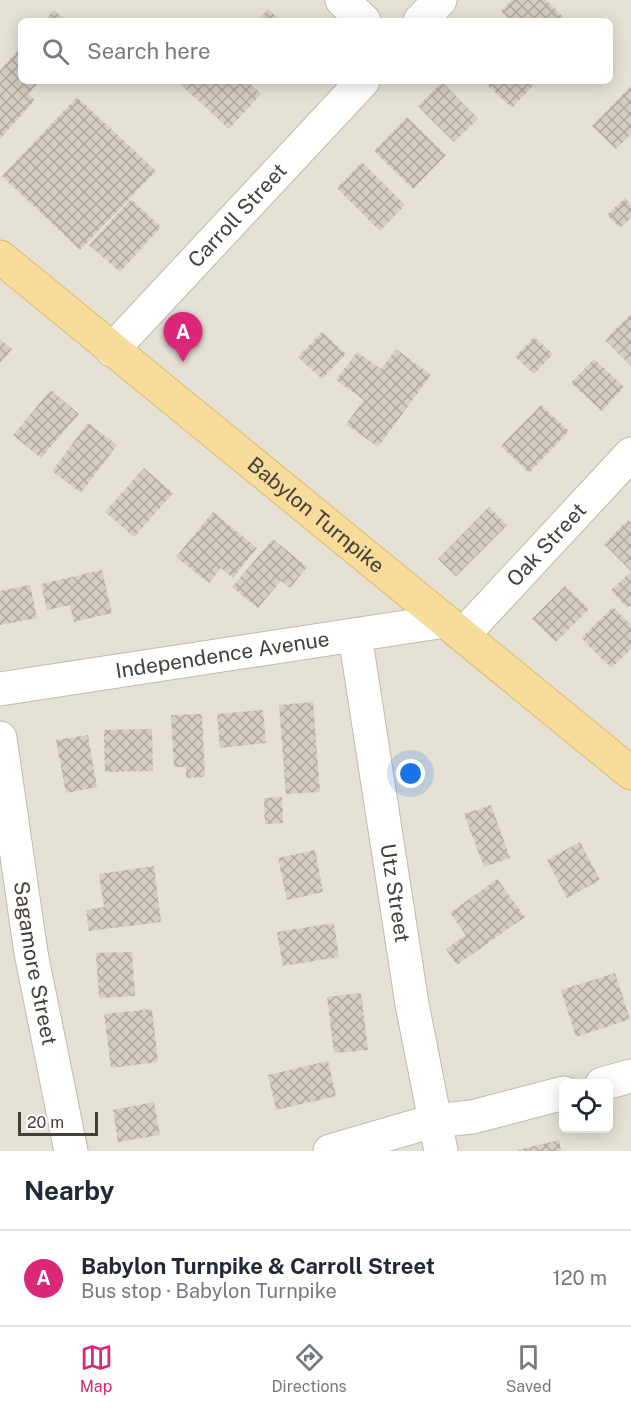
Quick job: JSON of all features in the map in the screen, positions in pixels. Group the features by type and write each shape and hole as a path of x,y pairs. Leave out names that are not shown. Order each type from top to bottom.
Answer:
{"main road":[{"name":"Babylon Turnpike","path":"0,257 631,772"}],"street":[{"path":"342,0 361,18"},
{"path":"423,18 440,0"},
{"name":"Carroll Street","path":"112,350 360,84"},
{"name":"Oak Street","path":"454,628 631,454"},
{"name":"Independence Avenue","path":"0,689 355,635 454,628"},
{"name":"Utz Street","path":"355,635 412,1004 437,1136"},
{"name":"Sagamore Street","path":"0,738 31,953 71,1151"},
{"path":"613,1080 631,1076"},
{"path":"330,1151 437,1136 472,1117 559,1094"}],"shaded area":[{"path":"0,0 631,0 631,1151 0,1151"}],"building":[{"path":"512,0 546,0 564,18 508,18 501,11"},
{"path":"268,9 278,18 260,18"},
{"path":"54,10 63,18 47,18"},
{"path":"18,50 18,84 37,84 28,94 35,100 0,139 0,70"},
{"path":"180,84 250,84 261,94 229,129"},
{"path":"440,84 444,84 478,119 454,142 418,106"},
{"path":"486,84 534,84 512,108"},
{"path":"631,86 631,134 616,149 592,126"},
{"path":"77,97 156,171 80,250 2,176"},
{"path":"407,117 446,155 413,189 374,151"},
{"path":"362,162 405,205 380,231 337,188"},
{"path":"625,198 631,205 631,218 620,228 607,215"},
{"path":"131,199 161,227 120,272 89,245"},
{"path":"631,314 631,366 605,340"},
{"path":"322,332 346,354 322,379 298,357"},
{"path":"534,337 553,354 534,374 515,357"},
{"path":"0,339 12,349 0,363"},
{"path":"396,349 431,375 378,447 346,424 364,400 336,380 357,352 381,369"},
{"path":"594,359 624,387 602,411 571,383"},
{"path":"51,390 79,414 41,458 13,435"},
{"path":"541,405 569,431 529,473 501,446"},
{"path":"88,423 117,445 81,493 52,471"},
{"path":"144,468 173,493 134,537 105,512"},
{"path":"489,507 507,525 456,576 438,559"},
{"path":"213,512 257,548 233,578 221,568 209,583 176,557"},
{"path":"628,520 631,523 631,571 604,544"},
{"path":"273,539 307,567 290,588 281,581 258,608 232,587"},
{"path":"102,570 112,613 74,622 70,605 47,610 41,584"},
{"path":"631,572 631,605 627,608 611,590"},
{"path":"30,585 37,618 0,625 0,591"},
{"path":"565,586 589,609 556,642 532,619"},
{"path":"613,607 631,625 631,649 611,668 581,638"},
{"path":"313,702 320,792 286,794 279,705"},
{"path":"263,710 266,743 220,748 217,714"},
{"path":"202,714 205,777 186,778 186,767 174,767 171,715"},
{"path":"152,729 153,771 105,772 104,730"},
{"path":"88,735 97,787 66,793 56,740"},
{"path":"282,797 283,823 265,824 264,798"},
{"path":"491,805 510,858 484,867 464,814"},
{"path":"580,842 600,880 567,898 547,860"},
{"path":"315,850 323,892 287,900 278,858"},
{"path":"154,866 161,922 89,931 86,910 104,907 99,874"},
{"path":"497,879 525,917 457,965 446,949 466,935 450,913"},
{"path":"334,923 339,957 283,966 277,932"},
{"path":"132,952 135,996 99,998 96,953"},
{"path":"615,973 630,1019 576,1037 561,990"},
{"path":"361,993 368,1050 334,1053 327,997"},
{"path":"152,1009 158,1062 111,1068 104,1014"},
{"path":"328,1061 336,1096 276,1110 268,1075"},
{"path":"154,1102 160,1135 118,1142 113,1110"},
{"path":"559,1140 561,1151 518,1151 518,1150"}],"place":[{"name":"Babylon Turnpike & Carroll Street","path":"183,362"}]}
